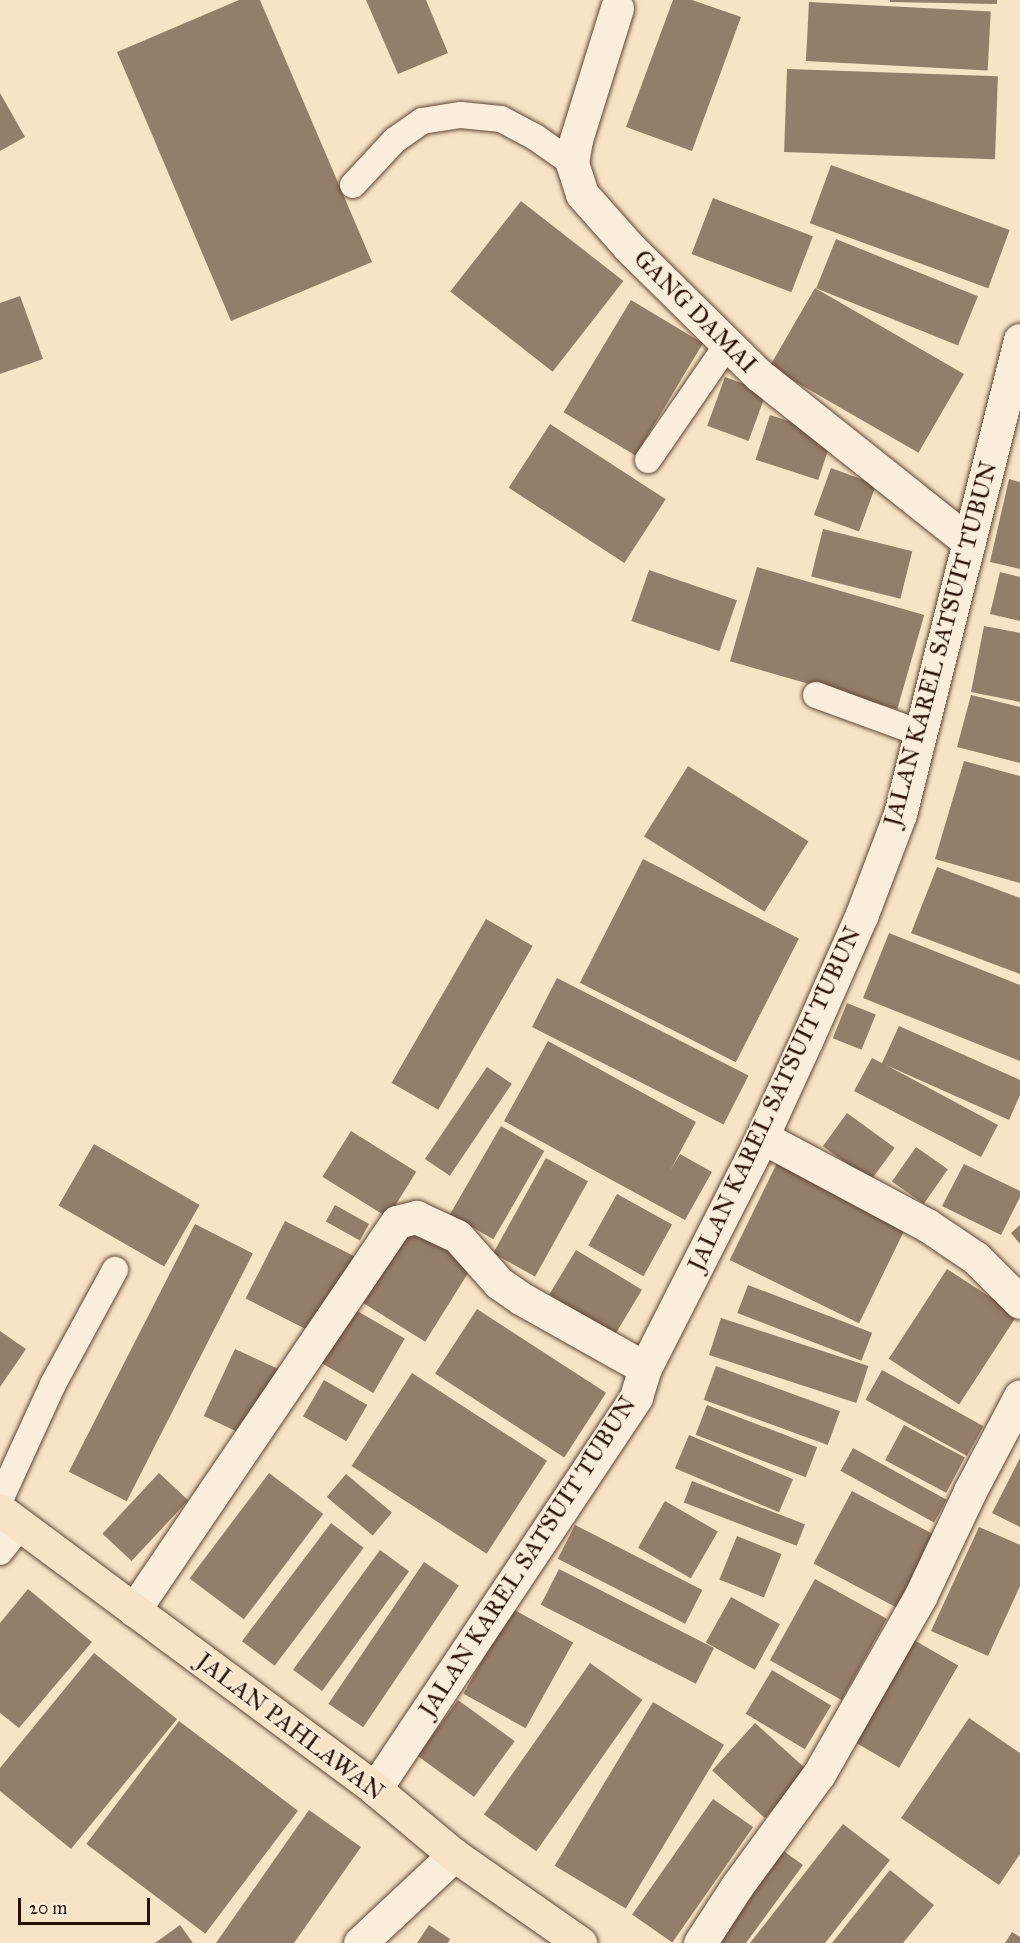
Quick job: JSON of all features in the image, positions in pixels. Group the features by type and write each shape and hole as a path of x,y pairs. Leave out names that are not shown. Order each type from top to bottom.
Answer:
{"main road":[{"name":"JALAN PAHLAWAN","path":"10,1518 375,1789 454,1854 580,1943"}],"street":[{"name":"GANG DAMAI","path":"617,8 576,140 572,163 582,194 629,247 759,375 969,542"},
{"name":"JALAN KAREL SATSUIT TUBUN","path":"375,1789 636,1397 645,1368 762,1137 862,914 900,814 1020,340"},
{"path":"762,1137 927,1225 976,1258 1020,1302"},
{"path":"134,1610 397,1222 416,1217 457,1236 499,1283 522,1299 645,1368"},
{"path":"699,1943 819,1774 920,1597 970,1491 1020,1396"},
{"path":"360,1943 454,1854"}],"lane":[{"path":"353,185 394,140 422,121 461,115 501,118 536,137 572,163"},
{"path":"648,460 727,345"},
{"path":"816,695 921,733"},
{"path":"0,1500 53,1384 115,1270"},
{"path":"0,1552 10,1518"}],"building":[{"path":"239,0 260,0 372,262 231,321 117,52"},
{"path":"366,0 426,0 448,53 398,74"},
{"path":"673,0 692,0 741,17 692,151 626,127"},
{"path":"890,0 997,0 997,4 890,2"},
{"path":"809,2 991,12 988,70 806,61"},
{"path":"787,69 998,76 995,159 784,152"},
{"path":"0,93 25,137 0,151"},
{"path":"831,165 1010,230 988,288 810,223"},
{"path":"713,198 813,236 791,292 691,254"},
{"path":"521,201 623,281 553,372 450,292"},
{"path":"836,239 978,296 958,345 816,288"},
{"path":"815,288 964,374 918,453 770,367"},
{"path":"20,296 43,359 0,374 0,303"},
{"path":"631,300 703,343 636,456 564,412"},
{"path":"725,377 766,392 749,441 707,426"},
{"path":"770,415 833,435 818,480 755,460"},
{"path":"550,424 666,499 624,563 509,488"},
{"path":"831,468 876,484 859,531 814,515"},
{"path":"1009,479 1020,482 1020,569 990,562"},
{"path":"823,529 912,551 900,599 811,577"},
{"path":"757,567 924,615 897,709 730,661"},
{"path":"649,570 737,600 719,651 631,621"},
{"path":"1000,572 1020,577 1020,621 990,614"},
{"path":"984,626 1020,633 1020,702 971,692"},
{"path":"971,695 1020,707 1020,763 957,747"},
{"path":"964,761 1020,776 1020,883 935,859"},
{"path":"688,766 808,841 764,912 644,836"},
{"path":"643,859 799,938 736,1062 580,983"},
{"path":"937,867 1020,898 1020,974 911,933"},
{"path":"486,919 533,946 438,1110 392,1083"},
{"path":"889,933 1020,985 1020,1061 863,998"},
{"path":"557,978 749,1076 724,1125 532,1027"},
{"path":"847,1003 876,1015 862,1050 833,1038"},
{"path":"899,1026 1020,1080 1020,1095 1009,1120 886,1065 998,1125 981,1157 854,1091 872,1058 882,1063"},
{"path":"548,1041 696,1122 670,1171 680,1154 712,1172 685,1220 504,1121"},
{"path":"487,1067 512,1084 450,1176 425,1159"},
{"path":"847,1113 895,1148 871,1181 823,1146"},
{"path":"501,1126 544,1151 493,1239 450,1214"},
{"path":"351,1131 416,1172 388,1218 322,1177"},
{"path":"94,1144 200,1205 164,1266 58,1205"},
{"path":"916,1147 948,1169 924,1204 892,1181"},
{"path":"546,1158 588,1181 535,1277 493,1253"},
{"path":"777,1163 906,1226 859,1323 730,1260"},
{"path":"964,1164 1020,1191 1020,1197 1001,1235 942,1206"},
{"path":"617,1194 672,1225 643,1276 588,1246"},
{"path":"335,1205 369,1224 360,1241 326,1222"},
{"path":"285,1221 356,1257 317,1335 246,1299"},
{"path":"195,1224 253,1254 127,1501 69,1472"},
{"path":"412,1225 474,1264 425,1342 363,1303"},
{"path":"1020,1225 1020,1244 1011,1233"},
{"path":"576,1250 642,1290 615,1334 549,1295"},
{"path":"947,1269 1017,1315 959,1404 889,1359"},
{"path":"748,1285 872,1333 861,1361 737,1313"},
{"path":"352,1308 405,1338 373,1393 320,1363"},
{"path":"477,1309 606,1393 564,1457 435,1374"},
{"path":"721,1318 868,1366 856,1403 709,1355"},
{"path":"0,1331 26,1349 0,1387"},
{"path":"235,1349 278,1369 246,1436 204,1416"},
{"path":"716,1366 840,1411 828,1445 704,1400"},
{"path":"882,1370 983,1426 967,1456 866,1400"},
{"path":"412,1373 547,1461 487,1554 352,1466"},
{"path":"324,1380 367,1405 346,1441 303,1416"},
{"path":"707,1405 817,1447 806,1477 696,1435"},
{"path":"904,1425 965,1457 946,1493 885,1460"},
{"path":"689,1435 793,1479 779,1512 675,1468"},
{"path":"853,1448 947,1500 934,1523 840,1471"},
{"path":"1020,1458 1020,1527 992,1513"},
{"path":"159,1473 188,1500 132,1561 102,1534"},
{"path":"269,1473 323,1514 244,1619 190,1578"},
{"path":"346,1474 392,1513 373,1536 327,1497"},
{"path":"692,1481 805,1524 797,1546 684,1502"},
{"path":"852,1491 936,1536 897,1608 814,1563"},
{"path":"665,1501 718,1532 691,1578 638,1548"},
{"path":"331,1523 364,1548 275,1666 242,1641"},
{"path":"575,1525 702,1590 685,1624 558,1559"},
{"path":"979,1527 1020,1545 1020,1586 988,1656 931,1631"},
{"path":"737,1536 782,1554 764,1598 719,1580"},
{"path":"380,1550 409,1571 322,1691 293,1670"},
{"path":"424,1562 459,1585 363,1727 328,1704"},
{"path":"559,1569 714,1648 696,1684 541,1605"},
{"path":"815,1579 887,1619 842,1700 770,1660"},
{"path":"28,1589 92,1642 19,1728 0,1713 0,1623"},
{"path":"731,1597 780,1624 755,1670 706,1642"},
{"path":"511,1608 573,1642 526,1728 463,1694"},
{"path":"914,1640 958,1666 899,1768 855,1742"},
{"path":"94,1653 177,1719 71,1849 0,1791 0,1768"},
{"path":"590,1663 642,1700 536,1851 484,1815"},
{"path":"772,1670 831,1706 805,1749 746,1714"},
{"path":"458,1700 515,1741 474,1797 417,1756"},
{"path":"653,1702 724,1745 626,1908 555,1866"},
{"path":"969,1718 1020,1753 1020,1854 999,1885 901,1818"},
{"path":"179,1721 298,1811 205,1934 86,1844"},
{"path":"755,1723 808,1771 765,1818 712,1771"},
{"path":"713,1799 753,1827 672,1943 632,1915"},
{"path":"309,1810 361,1847 294,1943 216,1943"},
{"path":"843,1824 890,1860 825,1943 750,1943"},
{"path":"778,1847 803,1865 746,1943 708,1943"},
{"path":"890,1870 934,1905 903,1943 832,1943"},
{"path":"180,1925 193,1943 155,1943"},
{"path":"429,1925 450,1939 448,1943 417,1943"},
{"path":"1012,1932 1020,1937 1020,1943 1005,1943"}]}
